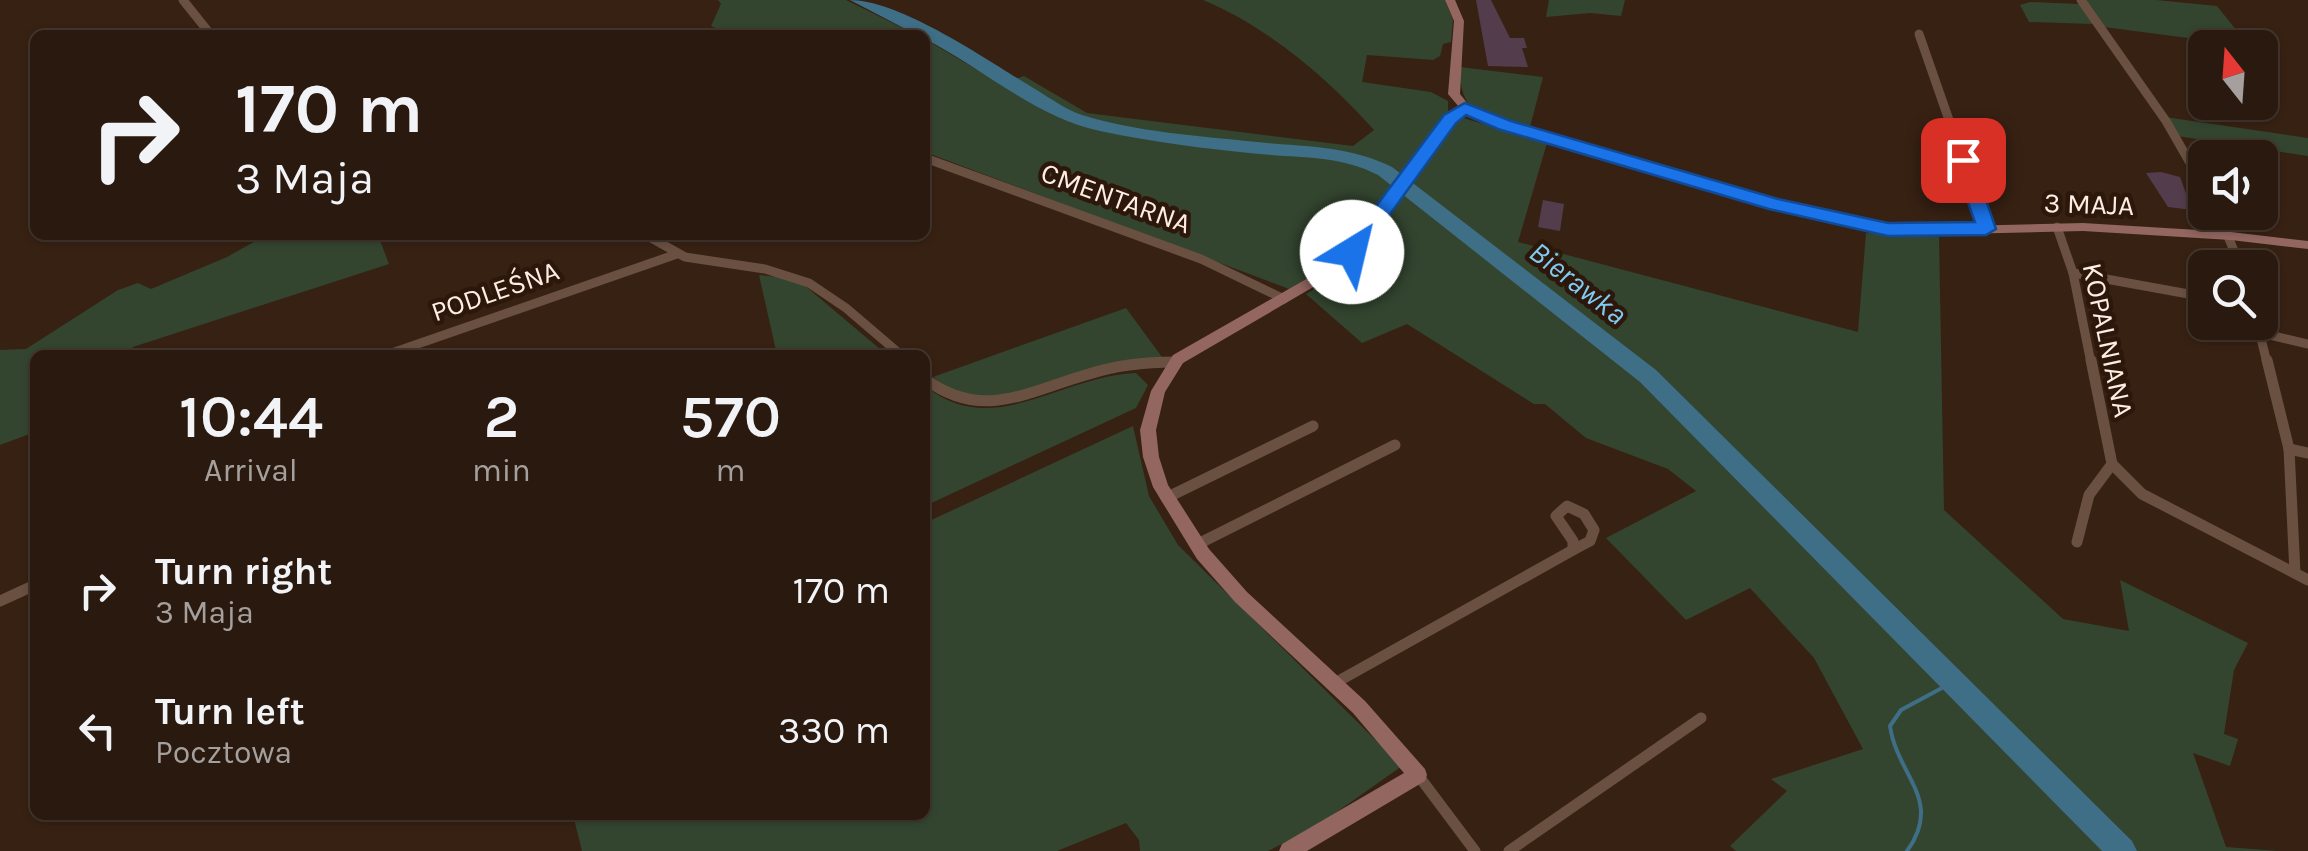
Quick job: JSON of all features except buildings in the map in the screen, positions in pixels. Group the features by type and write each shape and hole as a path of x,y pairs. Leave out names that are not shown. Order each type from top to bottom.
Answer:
{"street":[{"path":"183,0 207,30"},
{"path":"930,382 955,400 985,404 1112,368 1175,362 1341,265 1450,119 1465,108 1453,90 1458,21 1450,0"},
{"path":"2081,0 2166,120 2188,159"},
{"path":"1919,34 1986,229"},
{"name":"3 MAJA","path":"1465,108 1504,125 1838,222 1902,231 2058,226 2231,236 2308,245"},
{"name":"CMENTARNA","path":"930,160 1201,258 1284,299"},
{"name":"KOPALNIANA","path":"2058,226 2073,273 2112,464"},
{"path":"2228,230 2235,250"},
{"path":"654,240 677,254 765,270 808,283 846,308 894,350"},
{"name":"PODLEŚNA","path":"400,350 677,254"},
{"path":"2073,273 2188,294"},
{"path":"2278,334 2308,344"},
{"path":"2262,340 2289,449 2295,573"},
{"path":"1175,362 1154,402 1148,430 1150,457 1166,498 1196,546 1241,597 1335,683 1418,775 1475,851"},
{"path":"1166,498 1314,426"},
{"path":"1196,546 1395,445"},
{"path":"2289,449 2308,453"},
{"path":"2077,542 2089,494 2112,464 2142,494 2308,580"},
{"path":"1335,683 1573,550"},
{"path":"0,601 30,587"},
{"path":"1509,851 1701,718"},
{"path":"1289,851 1418,775"}],"green space":[{"path":"718,0 846,0 907,30 719,30 711,26 721,4"},
{"path":"1203,0 1445,0 1453,20 1451,42 1443,44 1440,56 1433,60 1367,55 1362,82 1431,92 1448,101 1448,111 1332,264 1289,289 930,154 930,42 1001,84 1024,76 1087,113 1353,146 1374,130 1296,56"},
{"path":"1549,0 1625,0 1621,16 1590,13 1546,17"},
{"path":"2085,0 2156,0 2217,6 2236,30 2188,30 2188,38 2104,27"},
{"path":"2079,4 2094,24 2029,22 2020,5"},
{"path":"1460,67 1543,77 1530,127 1489,117 1470,106 1464,96"},
{"path":"1460,117 1547,143 1518,242 1858,332 1866,233 1939,237 1944,510 2063,619 2129,631 2120,580 2248,643 2234,670 2224,734 2238,739 2230,766 2193,753 2226,847 2278,851 1736,851 1730,846 1787,791 1771,779 1863,749 1814,658 1750,588 1686,620 1606,538 1696,491 1668,469 1586,438 1545,404 1534,404 1407,324 1362,343 1306,294 1354,265"},
{"path":"2165,117 2308,138 2308,156 2278,151 2278,140 2177,136"},
{"path":"257,240 380,240 389,264 130,350 30,350 30,434 0,445 0,350 26,349 118,290 138,283 151,289"},
{"path":"759,275 797,279 881,350 776,350"},
{"path":"1126,308 1162,357 1010,395 962,399 933,377"},
{"path":"1136,373 1148,385 1136,408 930,504 930,389 950,401 976,408 1001,407"},
{"path":"1133,426 1149,496 1178,545 1402,766 1317,826 1268,851 1140,851 1139,840 1126,823 1057,851 582,851 574,820 930,820 930,521"}],"waterway":[{"name":"Bierawka","path":"858,0 919,30"},
{"name":"Bierawka","path":"930,35 1070,117 1101,126 1258,148 1334,153 1364,160 1385,171 1648,376 2122,851"},
{"path":"1907,851 1917,833 1920,802 1890,726 1901,710 1953,682"}],"route":[{"path":"1352,252 1450,119 1465,108 1504,125 1838,222 1888,230 1986,229 1963,160"}]}
